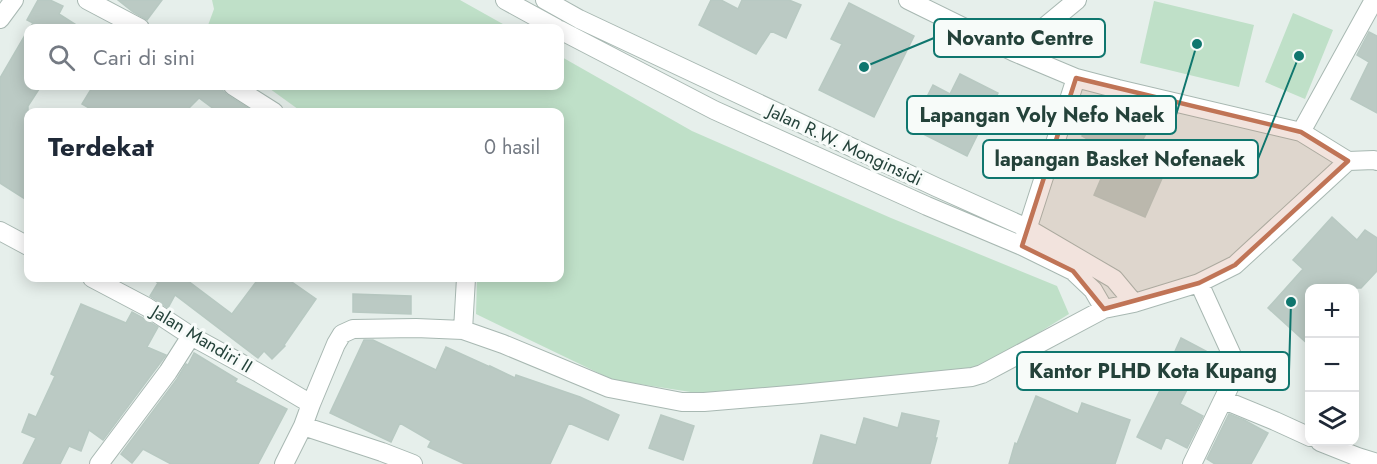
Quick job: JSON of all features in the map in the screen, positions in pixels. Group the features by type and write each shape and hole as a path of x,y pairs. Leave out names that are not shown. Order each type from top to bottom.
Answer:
{"street":[{"path":"0,19 14,0"},
{"path":"87,0 132,24"},
{"name":"Jalan R.W. Monginsidi","path":"505,0 548,24"},
{"name":"Jalan R.W. Monginsidi","path":"545,0 579,19 1028,228 1114,279 1134,303"},
{"path":"908,0 1014,52 1076,78 1301,132 1348,161 1377,161"},
{"path":"1014,52 1077,0"},
{"path":"1301,132 1374,0"},
{"path":"564,30 579,19"},
{"name":"Jalan R.W. Monginsidi","path":"564,33 714,110 1022,246 1073,271 1093,290 1104,309"},
{"path":"1022,246 1076,78"},
{"path":"239,90 268,108"},
{"path":"284,464 303,426 336,344 342,334 353,329 462,330 503,344 609,388 682,402 812,393 972,377 1104,309 1134,303 1199,283 1235,264 1348,161"},
{"path":"0,231 24,244"},
{"name":"Jalan Mandiri II","path":"100,282 147,307 191,336 311,404"},
{"path":"462,330 466,282"},
{"path":"1192,464 1236,373 1235,362 1199,283"},
{"path":"99,464 168,372 191,336"},
{"path":"1224,400 1305,435"},
{"path":"303,426 413,464"},
{"path":"1333,446 1377,463"}],"highlighted area":[{"path":"1076,78 1301,132 1348,161 1235,265 1199,283 1104,309 1073,271 1022,246"}],"green space":[{"path":"212,0 460,0 503,24 208,24 214,9"},
{"path":"1154,1 1254,25 1239,87 1140,63"},
{"path":"1293,13 1333,30 1305,99 1265,82"},
{"path":"564,58 692,131 891,218 1057,286 1069,314 972,374 710,395 613,380 476,314 477,282 564,282 564,108 296,108 272,90 564,90"}],"building":[{"path":"38,0 50,0 63,6 59,14 75,24 32,24 27,20"},
{"path":"118,0 162,0 147,20"},
{"path":"711,0 721,0 738,9 742,0 789,0 801,5 786,38 771,31 756,54 699,25"},
{"path":"849,3 914,36 874,117 819,90 842,44 831,39"},
{"path":"1369,32 1377,36 1377,113 1351,99 1369,62 1357,55"},
{"path":"24,37 24,90 38,90 28,108 24,108 24,198 0,183 0,78"},
{"path":"960,74 998,93 967,156 911,128 933,85 950,94"},
{"path":"91,90 223,90 248,108 213,108 199,98 189,108 89,108 82,104"},
{"path":"1102,101 1149,128 1140,145 1171,158 1145,217 1094,195 1112,153 1082,136"},
{"path":"1332,217 1357,240 1365,230 1377,238 1377,271 1361,288 1359,284 1305,284 1305,341 1268,308 1303,269 1293,260"},
{"path":"189,282 232,314 256,282 292,282 316,299 285,346 272,359 264,351 258,358 175,295 168,308 150,296 158,283"},
{"path":"353,294 411,296 411,314 353,312"},
{"path":"81,304 126,323 132,312 158,327 147,347 166,355 103,440 89,430 81,451 69,446 60,464 23,464 36,438 22,432 29,414 36,417 55,376 51,374"},
{"path":"1181,338 1206,351 1180,404 1203,416 1187,448 1166,437 1161,449 1137,437 1169,372 1166,371"},
{"path":"364,340 373,340 436,370 446,347 515,378 516,375 580,397 619,415 608,440 569,423 550,464 465,464 428,447 431,441 400,423 391,442 330,413"},
{"path":"194,353 237,379 235,382 287,409 258,464 171,464 143,449 132,463 121,454 186,364 188,365"},
{"path":"1036,396 1078,414 1082,403 1130,420 1115,464 1009,464 1015,443 1017,444"},
{"path":"902,413 939,421 930,464 813,464 821,435 856,445 864,418 898,428"},
{"path":"1229,414 1268,433 1251,464 1215,464 1207,459"},
{"path":"661,415 694,426 683,460 649,448"}],"place":[{"name":"Lapangan Voly Nefo Naek","path":"1197,44"},
{"name":"lapangan Basket Nofenaek","path":"1299,56"},
{"name":"Novanto Centre","path":"864,67"},
{"name":"Kantor PLHD Kota Kupang","path":"1291,302"}]}
